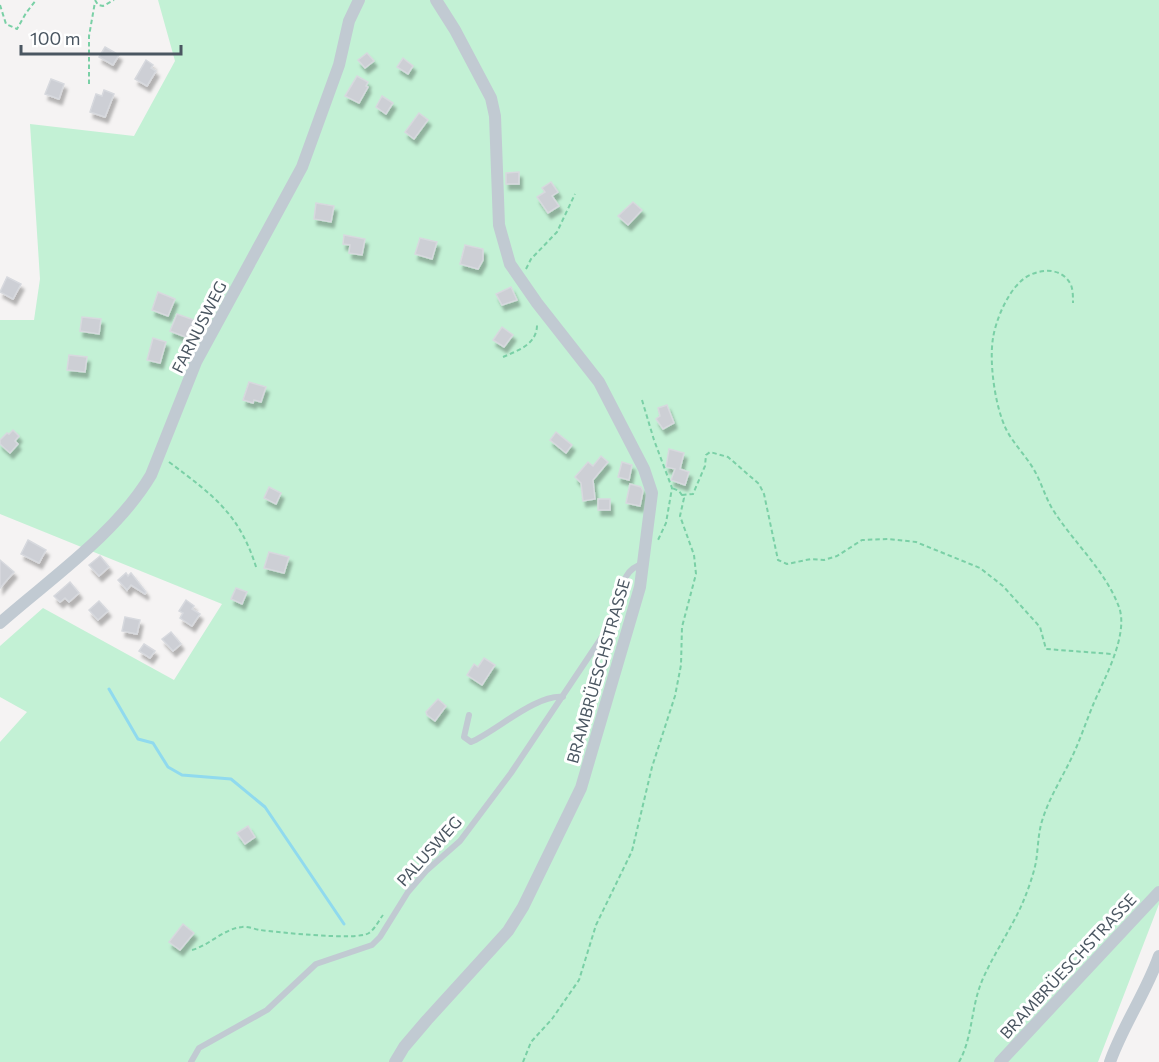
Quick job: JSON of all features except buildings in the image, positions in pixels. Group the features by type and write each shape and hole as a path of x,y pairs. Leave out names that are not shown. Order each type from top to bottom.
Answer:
{"street":[{"name":"FARNUSWEG","path":"0,623 100,537 144,488 160,454 196,362 302,167 339,66 350,21 358,0"},
{"name":"BRAMBRÜESCHSTRASSE","path":"395,1062 412,1038 508,931 538,877 581,788 640,587 652,494 649,479 599,382 537,303 510,264 499,225 495,116 491,98 455,30 436,0"},
{"name":"BRAMBRÜESCHSTRASSE","path":"1000,1062 1159,892"},
{"path":"1110,1062 1159,956"}],"lane":[{"name":"PALUSWEG","path":"191,1062 199,1048 267,1010 316,964 372,945 394,917 408,892 426,871 460,841 511,773 563,698 609,624 623,580 636,565 644,563"},
{"path":"469,715 464,737 471,742 524,710 557,697 563,698"}],"path":[{"path":"0,5 6,24 16,29 36,0"},
{"path":"90,84 89,36 95,1 104,6 114,0"},
{"path":"519,278 531,259 557,232 575,194"},
{"path":"959,1062 966,1050 981,985 1030,886 1041,822 1054,790 1072,756 1114,654 1121,630 1119,607 1102,576 1052,509 1034,470 1007,431 1000,413 992,360 993,337 999,317 1018,283 1029,274 1047,270 1067,279 1072,287 1073,303"},
{"path":"503,357 534,340 537,332 534,309 537,303"},
{"path":"682,495 693,494 705,466 706,455 710,452 729,457 759,484 764,494 778,560 788,564 811,559 824,560 837,556 862,540 889,539 916,542 980,568 1003,586 1040,627 1046,649 1114,654"},
{"path":"160,454 197,483 227,511 249,546 257,570"},
{"path":"523,1062 531,1042 552,1019 579,980 596,925 632,851 652,767 675,696 681,665 682,627 696,574 694,555 680,516 684,498 672,488"},
{"path":"192,950 203,947 230,930 243,926 259,930 363,936 371,932 384,912"}],"green space":[{"path":"158,0 1159,0 1159,904 1098,1062 0,1062 0,742 27,712 0,697 0,646 43,608 174,680 222,604 0,514 0,320 34,320 40,279 30,124 134,136 175,61"}],"waterway":[{"path":"109,689 138,739 153,743 168,767 182,775 231,779 265,807 344,924"}]}
